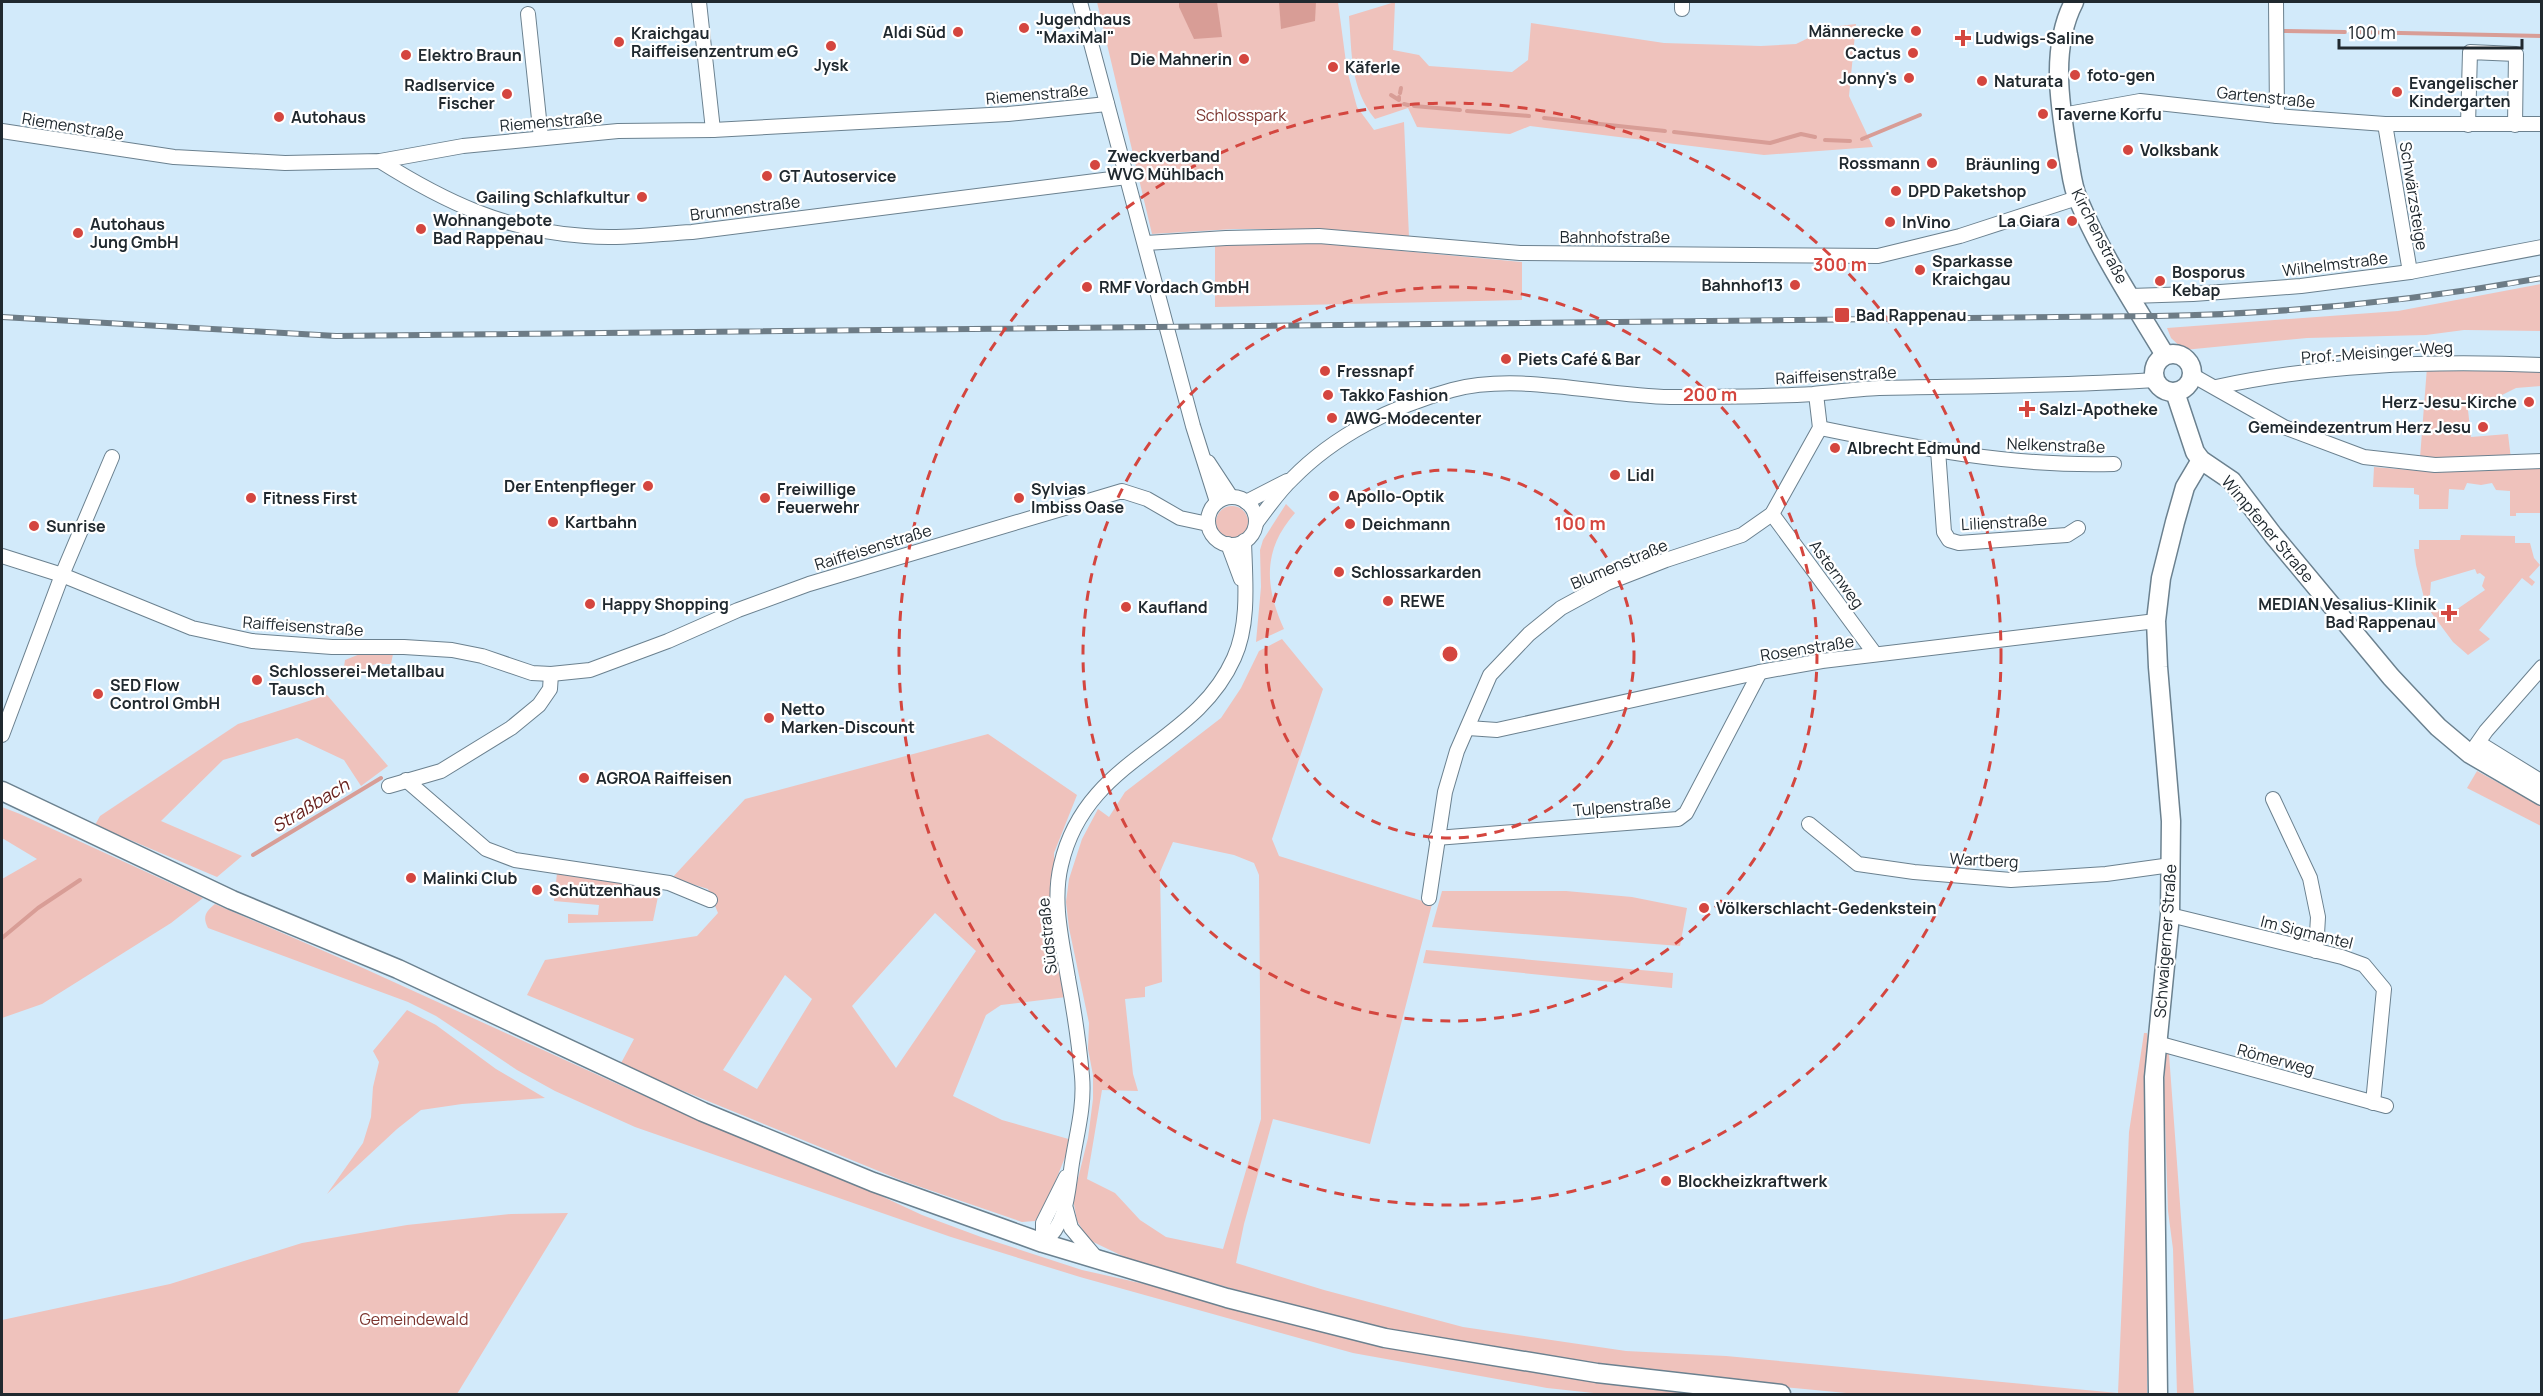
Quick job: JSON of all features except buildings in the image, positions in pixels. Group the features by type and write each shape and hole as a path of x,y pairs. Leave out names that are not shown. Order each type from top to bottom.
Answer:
{"street":[{"path":"699,2 713,130"},
{"path":"1080,2 1217,502"},
{"name":"Kirchenstraße","path":"2074,2 2068,14 2061,47 2062,115 2077,198 2165,355"},
{"path":"2276,2 2277,116"},
{"path":"528,14 541,138"},
{"path":"2468,124 2470,52 2516,54 2516,124"},
{"name":"Gartenstraße","path":"2062,115 2140,101 2277,116 2385,124 2541,124"},
{"name":"Riemenstraße","path":"2,131 174,157 285,163 380,161 463,146 618,131 713,130 1008,114 1107,104"},
{"name":"Schwärzsteige","path":"2385,124 2410,272"},
{"name":"Brunnenstraße","path":"380,161 428,191 466,209 495,219 546,231 585,236 624,237 692,232 1127,177"},
{"name":"Bahnhofstraße","path":"1146,243 1226,238 1319,237 1520,253 1878,256 1960,236 2077,198"},
{"name":"Wilhelmstraße","path":"2130,296 2301,286 2410,272 2541,247"},
{"path":"2177,354 2183,356 2190,364 2192,375 2185,388 2175,392 2161,388 2155,380 2155,368 2165,355 2177,354"},
{"name":"Prof.-Meisinger-Weg","path":"2216,387 2266,376 2427,362 2541,365"},
{"path":"2192,375 2284,427 2367,458 2435,465 2541,461"},
{"name":"Raiffeisenstraße","path":"1246,502 1292,479 1346,436 1398,408 1454,390 1483,384 1540,385 1650,396 1816,394 1876,388 2074,385 2155,380"},
{"path":"2175,392 2190,439 2201,460"},
{"path":"1816,394 1820,428"},
{"name":"Nelkenstraße","path":"1820,428 1938,450 2033,464 2114,464"},
{"name":"Blumenstraße","path":"1429,898 1436,838 1456,751 1468,729 1478,699 1490,675 1529,634 1561,608 1617,579 1743,535 1772,514 1820,428"},
{"name":"Lilienstraße","path":"1938,450 1944,532 1949,540 1959,543 2067,535 2078,528"},
{"path":"1202,453 1232,497 1246,502 1254,511 1256,524"},
{"path":"2,735 62,575 112,457"},
{"name":"Schwaigerner Straße","path":"2158,1395 2154,1077 2170,915 2171,865 2170,793 2156,621 2161,578 2185,487 2201,460"},
{"name":"Wimpfener Straße","path":"2201,460 2232,481 2273,535 2391,677 2438,727 2541,796"},
{"name":"Raiffeisenstraße","path":"1244,541 1292,479"},
{"name":"Raiffeisenstraße","path":"2,556 62,575 192,628 252,641 332,647 452,650 482,656 532,672 550,674 590,670 809,584 1122,491 1148,499 1180,518 1208,524"},
{"path":"1232,497 1217,502 1210,512 1208,524 1215,537 1228,544 1244,541"},
{"name":"Asternweg","path":"1772,514 1875,654"},
{"name":"Südstraße","path":"1043,1244 1055,1233 1066,1209 1071,1167 1082,1113 1082,1078 1058,904 1061,865 1072,833 1083,811 1096,794 1132,760 1180,725 1206,702 1235,656 1242,626 1245,589 1244,541"},
{"name":"Südstraße","path":"1228,544 1245,589"},
{"name":"Rosenstraße","path":"1468,729 1497,730 1760,672 1875,654 2156,621"},
{"path":"2474,749 2486,731 2541,667"},
{"name":"Tulpenstraße","path":"1436,838 1678,819 1686,813 1760,672"},
{"path":"389,786 441,771 511,728 539,705 550,689 550,674"},
{"name":"Wimpfener Straße","path":"2474,749 2541,782"},
{"path":"406,780 486,849 515,860 669,883 710,900"},
{"path":"2,791 201,885 398,969 703,1112 873,1182 1043,1244 1227,1298 1385,1338 1597,1373 1781,1395"},
{"path":"2273,799 2310,878 2318,917 2316,951"},
{"name":"Wartberg","path":"1809,824 1858,864 1914,872 2010,880 2106,874 2171,865"},
{"name":"Im Sigmantel","path":"2170,915 2342,957 2364,965 2384,989 2380,1104"},
{"name":"Römerweg","path":"2157,1043 2380,1104"},
{"name":"Südstraße","path":"1043,1244 1043,1223 1071,1167"},
{"path":"1066,1209 1071,1228 1098,1260"},
{"path":"1014,1233 1029,1231 1043,1223"}],"green space":[{"name":"Schlosspark","path":"1097,2 1338,2 1347,70 1357,107 1374,130 1404,122 1409,237 1317,229 1234,229 1152,234"},
{"path":"1395,2 1393,50 1419,55 1429,66 1512,72 1528,60 1531,23 1664,43 1761,46 1796,44 1831,27 1856,24 1849,96 1873,147 1764,155 1530,126 1510,134 1417,127 1408,108 1375,119 1357,83 1352,57 1349,16"},
{"path":"1317,243 1522,262 1522,300 1215,307 1215,244"},
{"path":"2541,284 2541,331 2464,330 2426,335 2307,338 2184,350 2171,338 2167,328 2398,311"},
{"path":"2427,367 2541,369 2541,386 2516,388 2498,397 2467,401 2471,437 2508,434 2511,459 2420,458"},
{"path":"2374,467 2435,472 2541,468 2541,513 2516,513 2516,516 2510,516 2510,491 2496,490 2492,483 2481,485 2467,483 2464,490 2449,489 2448,509 2419,509 2419,495 2414,494 2414,488 2373,487"},
{"path":"1286,504 1295,513 1277,541 1270,569 1273,598 1284,629 1256,642 1261,587 1260,550 1263,540"},
{"path":"1232,506 1243,511 1248,522 1243,533 1232,538 1221,533 1216,522 1221,511"},
{"path":"2461,535 2515,536 2515,543 2530,543 2534,558 2540,565 2529,577 2535,582 2532,586 2522,578 2479,630 2490,639 2468,655 2453,642 2430,611 2435,607 2447,616 2485,590 2482,586 2485,577 2480,573 2477,574 2475,569 2431,582 2430,595 2424,598 2414,549 2419,549 2419,540 2460,540"},
{"path":"1282,639 1323,689 1272,839 1279,856 1432,904 1370,1144 1273,1119 1244,1224 1236,1263 1324,1290 1463,1327 1626,1351 1726,1356 2118,1393 2129,1132 2144,1033 2147,1033 2149,1048 2147,1394 1857,1394 1699,1379 1512,1353 1377,1329 1133,1261 1089,1240 1077,1221 1073,1199 1088,1138 1093,1099 1093,1075 1088,1049 1089,1023 1069,928 1066,902 1069,879 1082,839 1098,809 1109,817 1125,792 1221,718 1241,688 1259,651","holes":["1173,842 1234,855 1254,863 1259,875 1261,1119 1223,1249 1166,1237 1140,1220 1115,1193 1087,1179 1102,1090 1138,1091 1133,1074 1125,999 1145,997 1145,987 1162,982 1160,872"]},
{"path":"360,654 393,654 391,664 376,664 347,677 343,674 345,660"},
{"path":"327,695 388,766 361,786 344,760 297,738 223,760 161,821 242,856 217,877 95,825 100,816 238,724"},
{"path":"988,734 1077,795 1054,853 1057,953 1066,997 1001,1005 986,1015 953,1096 1002,1120 1072,1140 1047,1202 1035,1221 1022,1222 903,1181 620,1065 634,1039 527,995 545,960 697,936 718,913 708,889 672,878 745,799","holes":["935,913 976,951 896,1068 852,1006","785,975 812,999 757,1089 723,1070"]},
{"path":"2477,771 2541,806 2541,826 2467,788"},
{"path":"2,807 203,898 171,923 42,1004 2,1018 2,879 37,859 2,838"},
{"path":"557,873 660,887 653,921 568,923 568,914 598,915 599,905 554,901"},
{"path":"1442,891 1566,891 1632,897 1687,908 1680,946 1432,927"},
{"path":"215,904 363,968 633,1091 832,1173 922,1215 981,1237 1082,1270 1158,1287 1385,1346 1596,1382 1705,1394 1603,1394 1547,1388 1353,1353 1080,1277 951,1237 635,1127 555,1091 517,1070 436,1016 408,1002 208,928 205,921 206,914"},
{"path":"1426,950 1673,973 1672,988 1423,963"},
{"path":"407,1010 436,1025 496,1069 545,1098 462,1104 421,1110 397,1129 327,1194 363,1143 371,1117 373,1087 379,1062 373,1051"},
{"path":"2165,1052 2169,1054 2194,1394 2177,1394 2173,1249 2168,1211"},
{"name":"Gemeindewald","path":"568,1213 457,1394 2,1394 2,1320 170,1284 302,1243 407,1225 511,1214"}],"shaded area":[{"path":"1179,2 1217,2 1222,37 1194,39 1179,7"},
{"path":"1279,2 1316,2 1315,21 1281,29"}],"waterway":[{"path":"2283,31 2345,32"},
{"path":"2354,32 2542,36"},
{"path":"1400,93 1401,88"},
{"path":"1391,95 1399,100 1399,97"},
{"path":"1404,104 1408,105"},
{"path":"1414,106 1460,110"},
{"path":"1467,111 1529,116"},
{"path":"1862,139 1920,115"},
{"path":"1544,118 1665,131"},
{"path":"1674,132 1770,143 1801,134 1815,137"},
{"path":"1825,140 1850,141"},
{"name":"Straßbach","path":"253,855 381,778"},
{"name":"Straßbach","path":"2,938 38,908 80,880"}],"railway":[{"path":"2,317 336,336 2156,316 2349,305 2542,278"}],"place":[{"name":"Jugendhaus \"MaxiMal\"","path":"1024,28"},
{"name":"Männerecke","path":"1916,31"},
{"name":"Aldi Süd","path":"958,32"},
{"name":"Ludwigs-Saline","path":"1963,38"},
{"name":"Kraichgau Raiffeisenzentrum eG","path":"619,42"},
{"name":"Jysk","path":"831,46"},
{"name":"Cactus","path":"1913,53"},
{"name":"Elektro Braun","path":"406,55"},
{"name":"Die Mahnerin","path":"1244,59"},
{"name":"Käferle","path":"1333,67"},
{"name":"foto-gen","path":"2075,75"},
{"name":"Jonny's","path":"1909,78"},
{"name":"Naturata","path":"1982,81"},
{"name":"Evangelischer Kindergarten","path":"2397,92"},
{"name":"Radlservice Fischer","path":"507,94"},
{"name":"Taverne Korfu","path":"2043,114"},
{"name":"Autohaus","path":"279,117"},
{"name":"Volksbank","path":"2128,150"},
{"name":"Rossmann","path":"1932,163"},
{"name":"Bräunling","path":"2052,164"},
{"name":"Zweckverband WVG Mühlbach","path":"1095,165"},
{"name":"GT Autoservice","path":"767,176"},
{"name":"DPD Paketshop","path":"1896,191"},
{"name":"Gailing Schlafkultur","path":"642,197"},
{"name":"La Giara","path":"2072,221"},
{"name":"InVino","path":"1890,222"},
{"name":"Wohnangebote Bad Rappenau","path":"421,229"},
{"name":"Autohaus Jung GmbH","path":"78,233"},
{"name":"Sparkasse Kraichgau","path":"1920,270"},
{"name":"Bosporus Kebap","path":"2160,281"},
{"name":"Bahnhof13","path":"1795,285"},
{"name":"RMF Vordach GmbH","path":"1087,287"},
{"name":"Bad Rappenau","path":"1842,315"},
{"name":"Piets Café & Bar","path":"1506,359"},
{"name":"Fressnapf","path":"1325,371"},
{"name":"Takko Fashion","path":"1328,395"},
{"name":"Herz-Jesu-Kirche","path":"2529,402"},
{"name":"Salzl-Apotheke","path":"2027,409"},
{"name":"AWG-Modecenter","path":"1332,418"},
{"name":"Gemeindezentrum Herz Jesu","path":"2483,427"},
{"name":"Albrecht Edmund","path":"1835,448"},
{"name":"Lidl","path":"1615,475"},
{"name":"Der Entenpfleger","path":"648,486"},
{"name":"Apollo-Optik","path":"1334,496"},
{"name":"Fitness First","path":"251,498"},
{"name":"Freiwillige Feuerwehr","path":"765,498"},
{"name":"Sylvias Imbiss Oase","path":"1019,498"},
{"name":"Kartbahn","path":"553,522"},
{"name":"Deichmann","path":"1350,524"},
{"name":"Sunrise","path":"34,526"},
{"name":"Schlossarkarden","path":"1339,572"},
{"name":"REWE","path":"1388,601"},
{"name":"Happy Shopping","path":"590,604"},
{"name":"Kaufland","path":"1126,607"},
{"name":"MEDIAN Vesalius-Klinik Bad Rappenau","path":"2449,613"},
{"name":"Schlosserei-Metallbau Tausch","path":"257,680"},
{"name":"SED Flow Control GmbH","path":"98,694"},
{"name":"Netto Marken-Discount","path":"769,718"},
{"name":"AGROA Raiffeisen","path":"584,778"},
{"name":"Malinki Club","path":"411,878"},
{"name":"Schützenhaus","path":"537,890"},
{"name":"Völkerschlacht-Gedenkstein","path":"1704,908"},
{"name":"Blockheizkraftwerk","path":"1666,1181"}]}
